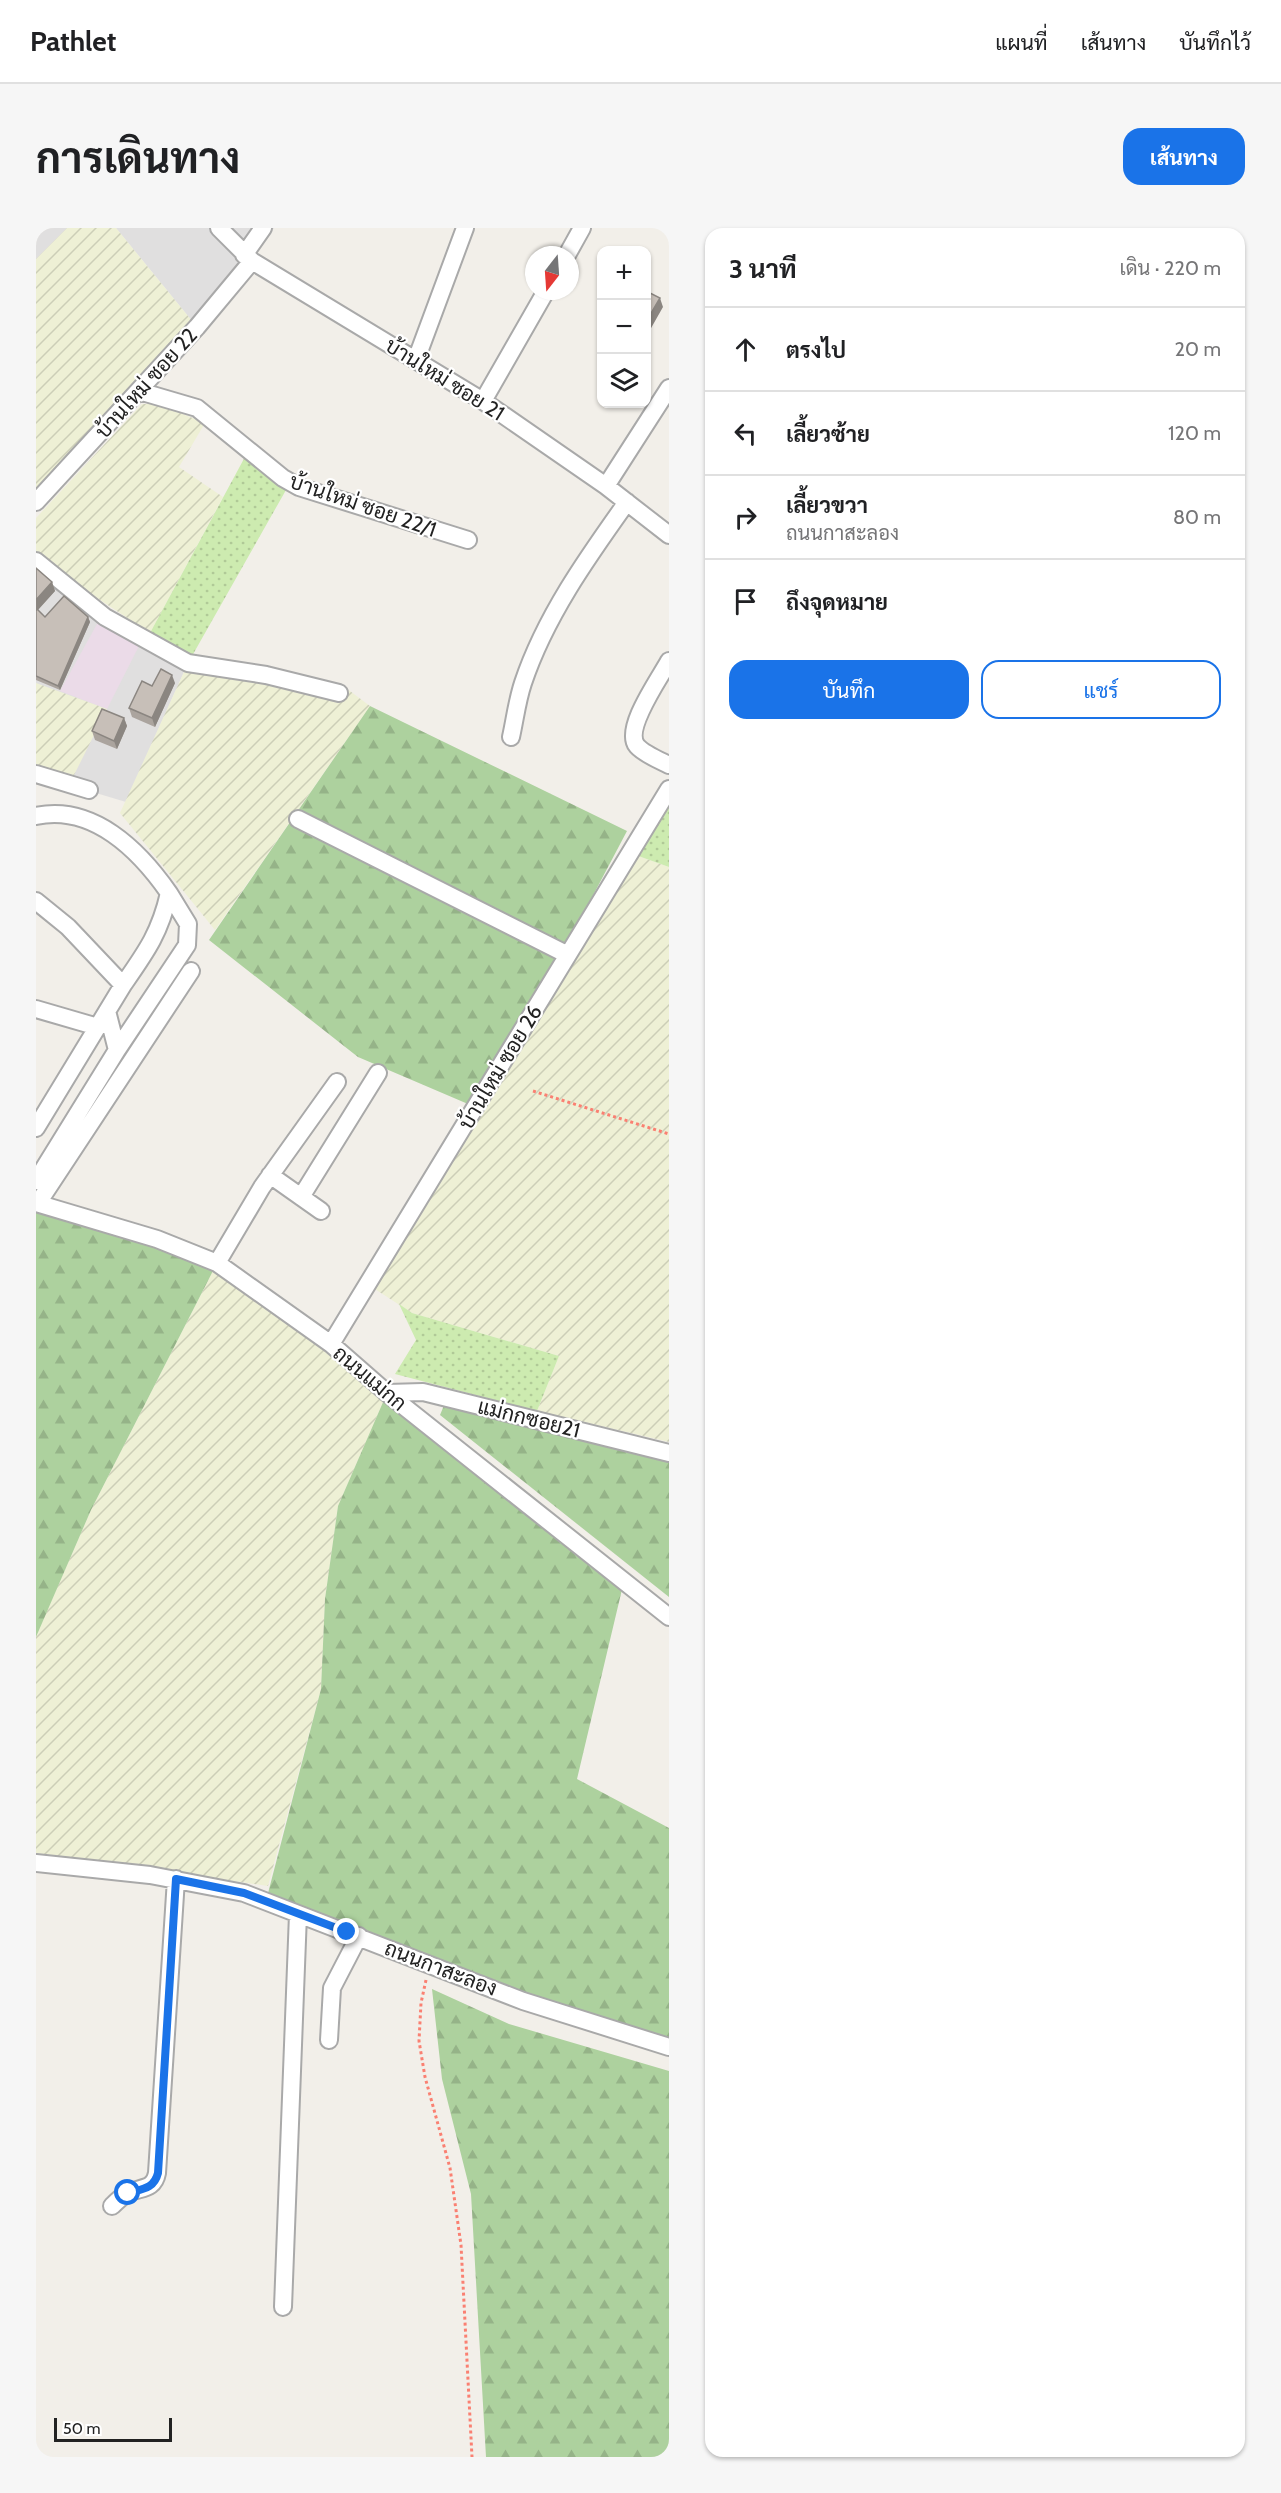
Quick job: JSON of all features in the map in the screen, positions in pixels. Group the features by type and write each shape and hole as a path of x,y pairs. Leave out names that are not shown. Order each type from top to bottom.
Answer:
{"street":[{"name":"บ้านใหม่ ซอย 21","path":"219,228 248,258 483,401 606,486 669,535"},
{"name":"บ้านใหม่ ซอย 22","path":"36,502 139,391 248,258 263,228"},
{"path":"416,360 465,228"},
{"path":"572,246 582,228"},
{"path":"483,401 541,300"},
{"path":"606,486 669,388"},
{"name":"บ้านใหม่ ซอย 22/1","path":"139,391 197,408 283,478 299,487 468,540"},
{"path":"511,738 523,682 545,633 580,570 627,502"},
{"path":"36,561 105,617 188,663 266,675 339,693"},
{"path":"669,661 640,713 634,727 633,737 635,744 641,750 669,765"},
{"path":"36,774 88,790"},
{"name":"บ้านใหม่ ซอย 26","path":"331,1344 669,789"},
{"path":"36,816 57,813 106,828 130,846 158,877 180,908 188,924 187,945 117,1050 36,1180"},
{"path":"298,819 568,955"},
{"path":"36,1128 123,985 154,940 163,917 168,893"},
{"path":"36,901 68,927 123,985"},
{"path":"37,1203 191,971"},
{"path":"36,1009 98,1027"},
{"path":"107,1011 117,1050"},
{"path":"301,1197 378,1073"},
{"path":"217,1263 270,1175 337,1082"},
{"path":"270,1175 321,1211"},
{"name":"ถนนแม่กก","path":"37,1203 157,1239 217,1263 331,1344 387,1393 669,1617"},
{"name":"แม่กกซอย21","path":"387,1393 423,1392 669,1453"},
{"name":"ถนนกาสะลอง","path":"36,1863 176,1879 244,1893 523,2001 669,2047"},
{"path":"112,2206 128,2193 154,2184 158,2173 176,1879"},
{"path":"283,2307 298,1914"},
{"path":"329,2040 332,1988 358,1936"}],"path":[{"path":"532,1091 669,1134"},
{"path":"429,1963 421,2003 419,2041 425,2077 450,2168 461,2245 472,2457"}],"shaded area":[{"path":"36,228 67,228 36,259"},
{"path":"116,228 274,228 252,261 197,327"},
{"path":"36,561 188,663 126,802 36,775"},
{"path":"102,615 143,638 107,709 60,691"}],"green space":[{"path":"67,228 116,228 197,327 36,490 36,259"},
{"path":"142,404 158,404 205,423 179,467 223,497 150,633 85,590 36,553 36,518"},
{"path":"246,455 286,490 192,656 150,633"},
{"path":"188,663 298,676 346,688 370,706 215,930 120,813"},
{"path":"36,683 107,709 73,777 36,766"},
{"path":"370,706 627,831 570,939 468,1104 358,1057 209,940"},
{"path":"669,789 669,867 630,853"},
{"path":"630,853 669,867 669,1442 537,1411 559,1356 412,1313 367,1284"},
{"path":"36,1211 217,1263 91,1510 36,1637"},
{"path":"217,1263 387,1393 338,1506 325,1599 321,1689 268,1886 36,1853 36,1636 91,1510"},
{"path":"399,1304 412,1313 559,1356 537,1411 395,1374 416,1340"},
{"path":"387,1393 624,1581 577,1779 669,1828 669,2047 266,1901 321,1689 325,1599 338,1506"},
{"path":"445,1403 669,1461 669,1597 440,1415"},
{"path":"432,1989 509,2024 669,2071 669,2457 486,2457 471,2194 442,2079"}],"building":[{"path":"651,294 660,298 651,313"},
{"path":"36,568 52,582 36,600"},
{"path":"64,596 88,617 58,686 36,676 36,611 37,609 45,617"},
{"path":"161,669 172,675 152,718 129,708 142,681 152,686"},
{"path":"102,709 124,718 114,741 92,731"}],"route":[{"path":"128,2193 154,2184 158,2173 176,1879 244,1893 347,1932"}]}
